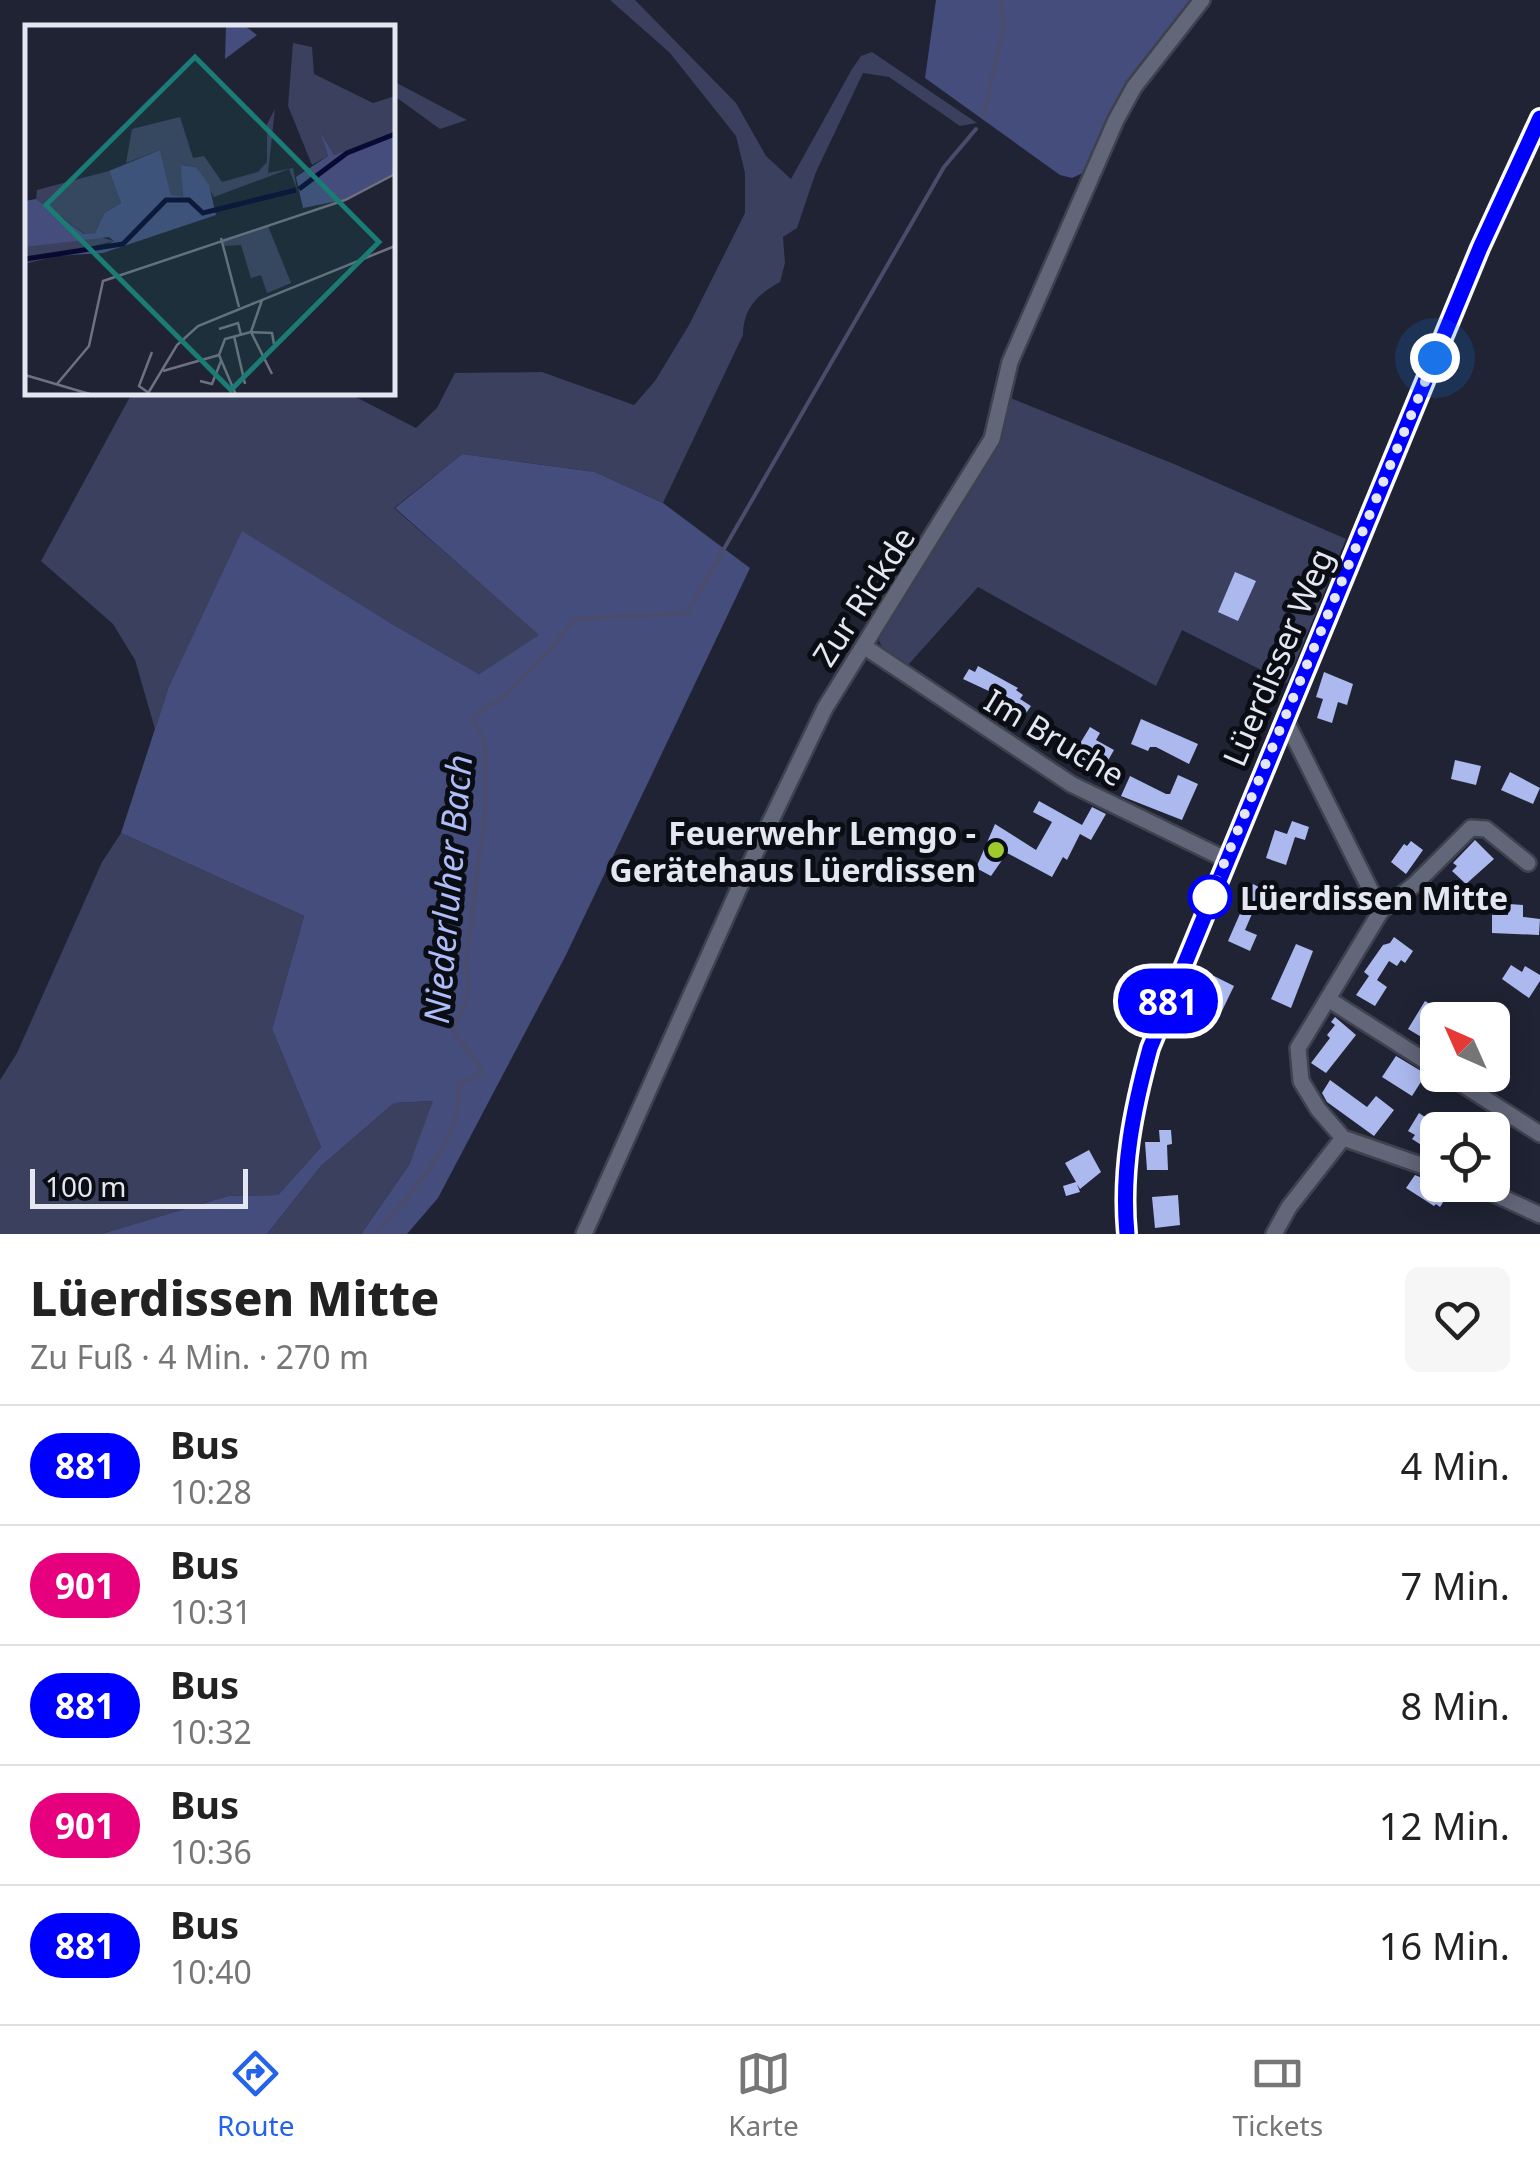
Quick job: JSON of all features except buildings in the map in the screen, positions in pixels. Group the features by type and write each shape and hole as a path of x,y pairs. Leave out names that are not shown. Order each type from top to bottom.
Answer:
{"main road":[{"name":"Lüerdisser Weg","path":"1127,1234 1126,1157 1134,1105 1150,1048 1225,858 1480,248 1540,118"}],"street":[{"name":"Zur Rickde","path":"584,1234 824,708 992,439 1010,362 1116,120 1134,87 1202,0"},
{"name":"Im Bruche","path":"865,647 1071,784 1225,858"},
{"path":"1284,719 1381,911"},
{"path":"1420,1165 1343,1138 1318,1109 1301,1080 1298,1048 1381,911 1414,885 1471,828 1486,829 1528,863"},
{"path":"1328,999 1420,1057"},
{"path":"1475,1092 1540,1134"},
{"path":"1274,1234 1343,1138"},
{"path":"1510,1201 1540,1215"}],"shaded area":[{"path":"610,0 635,0 736,103 766,156 791,179 852,69 861,56 872,52 977,123 960,126 889,77 863,73 816,172 797,228 783,237 785,263 780,282 749,310 743,335 663,503 595,472 462,454 394,508 540,635 479,674 387,621 168,689 155,729 135,660 113,624 41,561 131,395 352,395 416,428 437,408 455,373 542,372 634,405 655,381 689,325 745,213 745,173 736,136 670,53"},
{"path":"936,0 1197,0 1085,172 1072,178 1060,175 925,78"},
{"path":"395,82 467,120 440,129 395,96"},
{"path":"1008,397 1346,539 1287,683 1182,630 1156,686 978,587 908,665 884,651 879,641 882,631 999,438"},
{"path":"462,454 595,472 663,503 750,568 566,955 438,1198 407,1234 361,1234 409,1165 433,1101 394,1103 321,1166 267,1234 101,1234 228,1196 278,1195 321,1147 272,1029 304,916 121,833 168,689 242,531 479,674 539,635 395,508"},
{"path":"121,833 304,916 272,1029 321,1147 278,1195 228,1196 101,1234 0,1234 0,1080 17,1053 102,862"},
{"path":"434,1101 409,1165 361,1234 267,1234 321,1166 394,1103"}],"waterway":[{"path":"984,114 1004,26 1001,0"},
{"name":"Niederluher Bach","path":"374,1234 417,1185 443,1146 453,1126 458,1086 481,1074 480,1066 453,1031 468,997 466,963 486,805 485,744 473,719 475,714 515,686 576,619 687,613 944,167 976,129"}],"bus line":[{"name":"881","path":"1127,1234 1126,1157 1134,1105 1150,1048 1225,858 1480,248 1540,118"}],"place":[{"name":"Feuerwehr Lemgo - Gerätehaus Lüerdissen","path":"996,850"},
{"name":"Lüerdissen Mitte","path":"1210,897"}],"route":[{"path":"1210,897 1435,358"}]}
